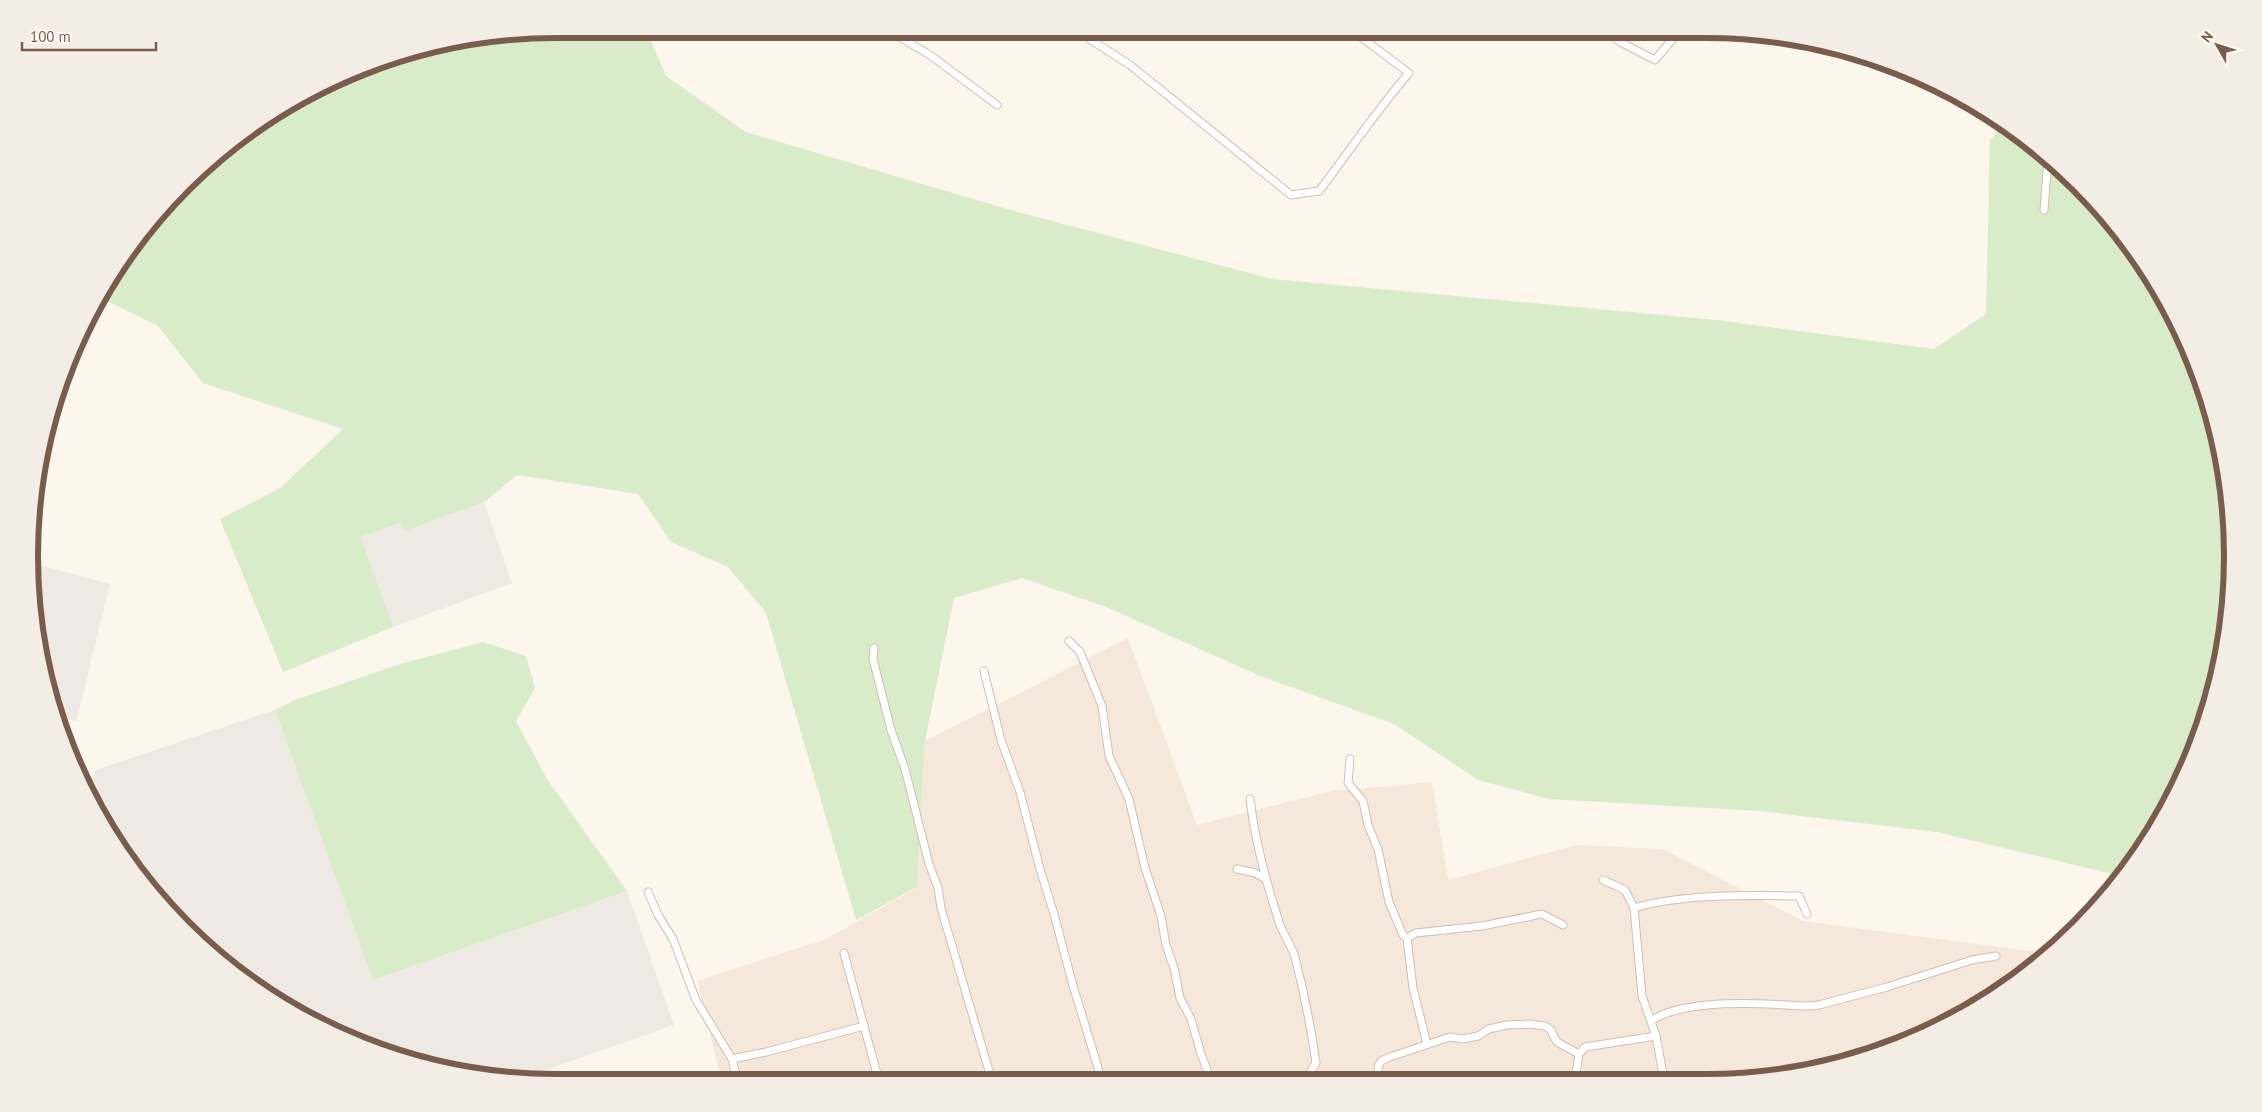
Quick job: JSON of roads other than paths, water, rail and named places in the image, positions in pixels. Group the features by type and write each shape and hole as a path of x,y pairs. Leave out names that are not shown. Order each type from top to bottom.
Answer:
{"street":[{"path":"901,38 930,55 997,105"},
{"path":"1088,38 1130,65 1291,194 1319,191 1346,156 1382,103 1409,74 1361,38"},
{"path":"1615,38 1655,60 1673,38"},
{"path":"2044,210 2047,166"},
{"path":"1069,641 1080,652 1102,706 1109,756 1128,799 1145,868 1161,916 1166,945 1174,968 1180,998 1191,1019 1200,1054 1208,1074"},
{"path":"874,648 873,659 891,730 905,769 938,888 941,908 990,1074"},
{"path":"984,671 1001,740 1020,792 1040,870 1100,1074"},
{"path":"1350,759 1348,782 1363,801 1368,825 1378,849 1389,902 1403,935 1407,938 1413,988 1427,1044"},
{"path":"1250,799 1254,834 1280,924 1294,955 1314,1046 1316,1063 1309,1074"},
{"path":"1237,869 1255,873 1266,879"},
{"path":"1603,880 1625,890 1634,908 1642,996 1646,1012 1656,1036 1663,1074"},
{"path":"648,892 658,915 673,939 696,1000 732,1059 736,1074"},
{"path":"1634,908 1662,901 1763,895 1799,896 1808,914"},
{"path":"1407,938 1416,933 1482,926 1542,914 1563,924"},
{"path":"844,953 877,1074"},
{"path":"1651,1021 1660,1014 1670,1011 1718,1005 1768,1004 1808,1007 1819,1005 1888,987 1972,960 1996,956"},
{"path":"1379,1074 1378,1067 1381,1061 1450,1037 1463,1039 1478,1036 1489,1029 1507,1025 1530,1024 1545,1026 1550,1029 1557,1042 1579,1054"},
{"path":"732,1059 864,1026"},
{"path":"1576,1074 1579,1054 1585,1047 1656,1036"}]}
